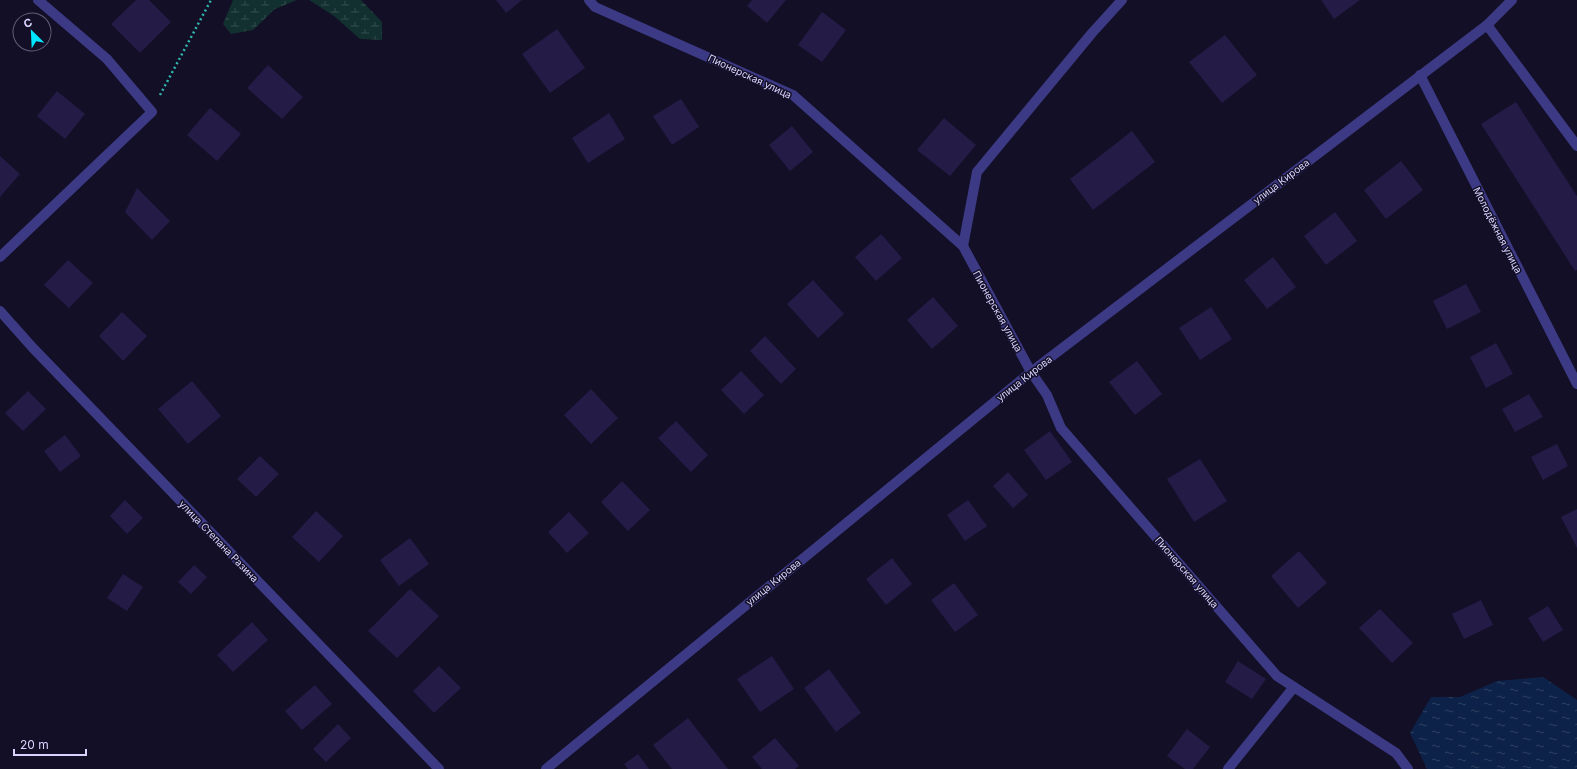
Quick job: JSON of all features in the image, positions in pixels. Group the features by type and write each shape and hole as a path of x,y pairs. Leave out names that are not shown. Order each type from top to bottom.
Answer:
{"street":[{"path":"0,258 152,112 107,59 38,0"},
{"name":"Пионерская улица","path":"589,0 595,7 793,95 963,246 1031,372 1047,395 1061,428 1277,676 1396,753 1408,769"},
{"path":"963,246 977,172 1092,33 1122,0"},
{"name":"улица Кирова","path":"546,769 1031,372 1487,25 1512,0"},
{"path":"1487,25 1577,146"},
{"name":"Молодёжная улица","path":"1420,75 1577,384"},
{"name":"улица Степана Разина","path":"0,311 38,354 438,769"},
{"path":"1228,769 1294,686"}],"path":[{"path":"152,112 211,0"}],"green space":[{"path":"233,0 297,0 275,9 253,30 231,34 223,24"},
{"path":"309,0 361,0 382,22 382,40 360,39 334,16"}],"water":[{"path":"1543,677 1577,700 1577,769 1427,769 1410,733 1431,697 1460,697 1497,681"}],"building":[{"path":"136,0 149,0 171,22 140,53 111,24"},
{"path":"496,0 522,0 506,13"},
{"path":"752,0 786,0 767,23 747,6"},
{"path":"1321,0 1360,0 1334,19"},
{"path":"822,12 846,30 822,62 798,45"},
{"path":"557,29 585,68 550,93 522,54"},
{"path":"1225,35 1257,75 1222,103 1189,62"},
{"path":"268,65 303,97 282,119 247,88"},
{"path":"57,91 85,114 65,139 37,116"},
{"path":"681,99 699,127 672,145 653,116"},
{"path":"1516,102 1577,196 1577,270 1575,271 1481,124"},
{"path":"210,108 241,134 217,161 187,135"},
{"path":"609,113 625,139 588,163 572,138"},
{"path":"944,118 976,145 950,176 917,150"},
{"path":"792,126 813,152 790,171 769,145"},
{"path":"1132,131 1155,162 1093,210 1070,179"},
{"path":"0,156 20,174 0,197"},
{"path":"1401,161 1423,190 1386,219 1364,190"},
{"path":"137,188 170,221 152,240 125,212"},
{"path":"1335,212 1357,241 1326,265 1304,236"},
{"path":"881,234 902,258 876,281 855,257"},
{"path":"1273,257 1296,287 1267,309 1244,280"},
{"path":"68,260 93,283 69,308 44,285"},
{"path":"813,280 844,314 818,338 787,304"},
{"path":"1466,284 1481,312 1447,329 1433,301"},
{"path":"933,297 958,326 932,349 907,320"},
{"path":"1211,307 1232,339 1200,360 1179,328"},
{"path":"122,312 147,336 123,361 99,336"},
{"path":"765,336 796,369 781,384 750,351"},
{"path":"1496,343 1513,374 1486,388 1470,357"},
{"path":"1137,361 1162,394 1135,415 1109,382"},
{"path":"741,371 764,395 744,414 721,390"},
{"path":"192,381 221,416 188,444 158,409"},
{"path":"591,389 618,418 591,444 564,415"},
{"path":"28,391 46,409 23,431 5,413"},
{"path":"1529,394 1543,417 1515,432 1502,409"},
{"path":"676,421 708,455 691,472 658,438"},
{"path":"1050,431 1072,462 1046,480 1024,450"},
{"path":"65,435 81,456 60,472 44,451"},
{"path":"1557,444 1568,466 1543,480 1531,457"},
{"path":"260,456 279,474 256,497 237,479"},
{"path":"1200,459 1227,501 1194,522 1167,479"},
{"path":"1008,472 1028,495 1013,508 993,486"},
{"path":"622,481 650,510 628,531 601,502"},
{"path":"125,500 143,518 127,534 110,516"},
{"path":"968,500 987,526 965,541 947,515"},
{"path":"1577,509 1577,548 1561,517"},
{"path":"316,511 343,536 319,562 292,537"},
{"path":"569,512 589,533 567,553 548,532"},
{"path":"410,538 429,564 399,586 380,560"},
{"path":"1299,551 1327,583 1298,608 1271,576"},
{"path":"892,558 912,584 886,605 866,579"},
{"path":"194,565 207,577 191,594 178,582"},
{"path":"123,574 143,587 127,611 107,598"},
{"path":"954,583 978,615 955,632 931,600"},
{"path":"410,589 439,616 397,658 368,631"},
{"path":"1481,600 1493,625 1464,639 1452,614"},
{"path":"1548,606 1563,630 1543,642 1528,618"},
{"path":"1380,609 1413,643 1392,663 1359,628"},
{"path":"252,622 268,640 233,672 217,655"},
{"path":"772,656 794,689 760,712 737,679"},
{"path":"1238,661 1266,679 1252,699 1225,682"},
{"path":"439,666 461,688 434,713 413,691"},
{"path":"829,669 861,713 836,732 804,688"},
{"path":"315,685 332,704 302,730 285,711"},
{"path":"688,718 728,769 672,769 653,745"},
{"path":"338,724 351,738 326,762 313,749"},
{"path":"1187,729 1210,747 1193,769 1185,769 1167,756"},
{"path":"775,738 799,766 795,769 762,769 752,757"},
{"path":"638,754 649,769 628,769 624,764"}]}
